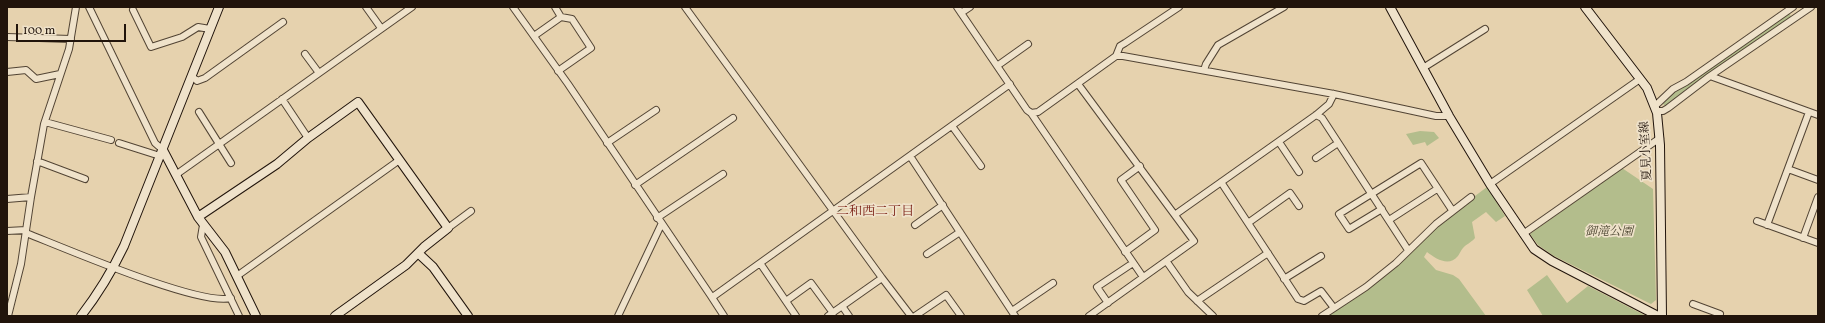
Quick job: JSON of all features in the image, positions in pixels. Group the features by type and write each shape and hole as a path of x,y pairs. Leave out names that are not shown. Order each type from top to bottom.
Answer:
{"street":[{"path":"8,316 21,264 37,161 45,122 69,49 76,7"},
{"path":"89,7 154,143 177,174 203,225 225,252 256,316"},
{"path":"81,316 98,293 114,267 162,153 218,7"},
{"path":"366,7 381,28"},
{"path":"177,174 412,7"},
{"path":"513,7 724,316"},
{"path":"555,7 561,17"},
{"path":"685,7 911,316"},
{"path":"957,7 1143,278"},
{"path":"962,13 970,7"},
{"path":"1204,70 1218,45 1284,7"},
{"path":"1390,7 1449,116 1490,184 1534,249 1547,258 1658,316"},
{"name":"夏見小室線","path":"1585,7 1647,88 1655,108 1660,138 1662,316"},
{"path":"1795,17 1791,8 1686,82 1673,89 1655,108 1663,111 1668,108 1710,76 1811,7"},
{"path":"1031,113 1038,112 1078,84 1116,56 1120,46 1176,8"},
{"path":"133,10 151,47 182,37 198,26 210,29"},
{"path":"534,36 561,17 572,19 591,48 558,71"},
{"path":"192,76 197,81 205,78 283,22"},
{"path":"1423,68 1485,29"},
{"path":"7,37 71,39"},
{"path":"997,66 1028,44"},
{"path":"305,54 319,73"},
{"path":"1116,56 1204,70 1334,94 1436,116 1449,116"},
{"path":"7,72 26,70 36,80 60,74"},
{"path":"1710,76 1818,115"},
{"path":"1490,184 1640,79"},
{"path":"711,296 714,296 1010,84"},
{"path":"1078,84 1176,214 1194,241 1167,262 1090,316"},
{"path":"1176,214 1316,115 1329,104 1334,94"},
{"path":"282,99 308,138"},
{"path":"198,217 277,164 308,138 358,102 398,161 448,228"},
{"path":"607,143 656,110"},
{"path":"199,112 231,163"},
{"path":"1767,225 1809,112"},
{"path":"1316,115 1322,118 1408,250"},
{"path":"635,185 733,118"},
{"path":"45,122 111,140"},
{"path":"952,126 981,166"},
{"path":"1523,234 1660,138"},
{"path":"1279,142 1299,172"},
{"path":"119,143 162,153"},
{"path":"1316,158 1338,143"},
{"path":"910,156 1013,313 1052,283"},
{"path":"37,161 85,179"},
{"path":"236,276 398,161"},
{"path":"1382,209 1349,230 1339,214 1421,163 1452,210"},
{"path":"1125,252 1155,230 1121,180 1140,166"},
{"path":"1788,169 1818,180"},
{"path":"657,218 723,174"},
{"path":"1221,182 1284,279 1301,301 1321,291 1334,308"},
{"path":"1389,220 1437,189"},
{"path":"1248,223 1290,193 1299,206"},
{"path":"7,199 31,197"},
{"path":"1322,316 1366,287 1396,263 1452,210 1471,197"},
{"path":"1803,238 1818,197"},
{"path":"915,225 943,205"},
{"path":"335,316 406,266 424,246 471,211"},
{"path":"1757,221 1818,243"},
{"path":"203,225 202,237 211,260 239,316"},
{"path":"618,316 662,225"},
{"path":"7,231 26,231 114,267 192,294 224,300 231,298"},
{"path":"927,254 960,232"},
{"path":"418,253 433,267 468,316"},
{"path":"1197,301 1268,253"},
{"path":"1284,279 1321,256"},
{"path":"1167,262 1188,292 1212,316"},
{"path":"760,263 796,316"},
{"path":"1108,303 1098,287 1133,263"},
{"path":"786,301 811,283 831,314 882,278"},
{"path":"915,316 946,296 961,316"},
{"path":"1693,304 1720,314 1719,316"},
{"path":"842,306 849,316"}],"green space":[{"path":"1788,13 1791,17 1667,105 1664,105 1662,102 1675,90"},
{"path":"1420,131 1434,132 1439,138 1427,146 1425,142 1413,145 1406,134"},
{"name":"御滝公園","path":"1622,168 1653,189 1656,300 1651,304 1554,256 1538,245 1530,234"},
{"path":"1487,187 1505,216 1496,222 1486,212 1472,222 1475,238 1464,247 1458,256 1451,261 1442,261 1427,252 1424,257 1436,270 1453,275 1459,279 1486,316 1325,316 1366,289 1451,214"},
{"path":"1547,275 1567,303 1588,286 1646,316 1543,316 1527,290"}],"district":[{"name":"二和西二丁目","path":"875,213"}]}
